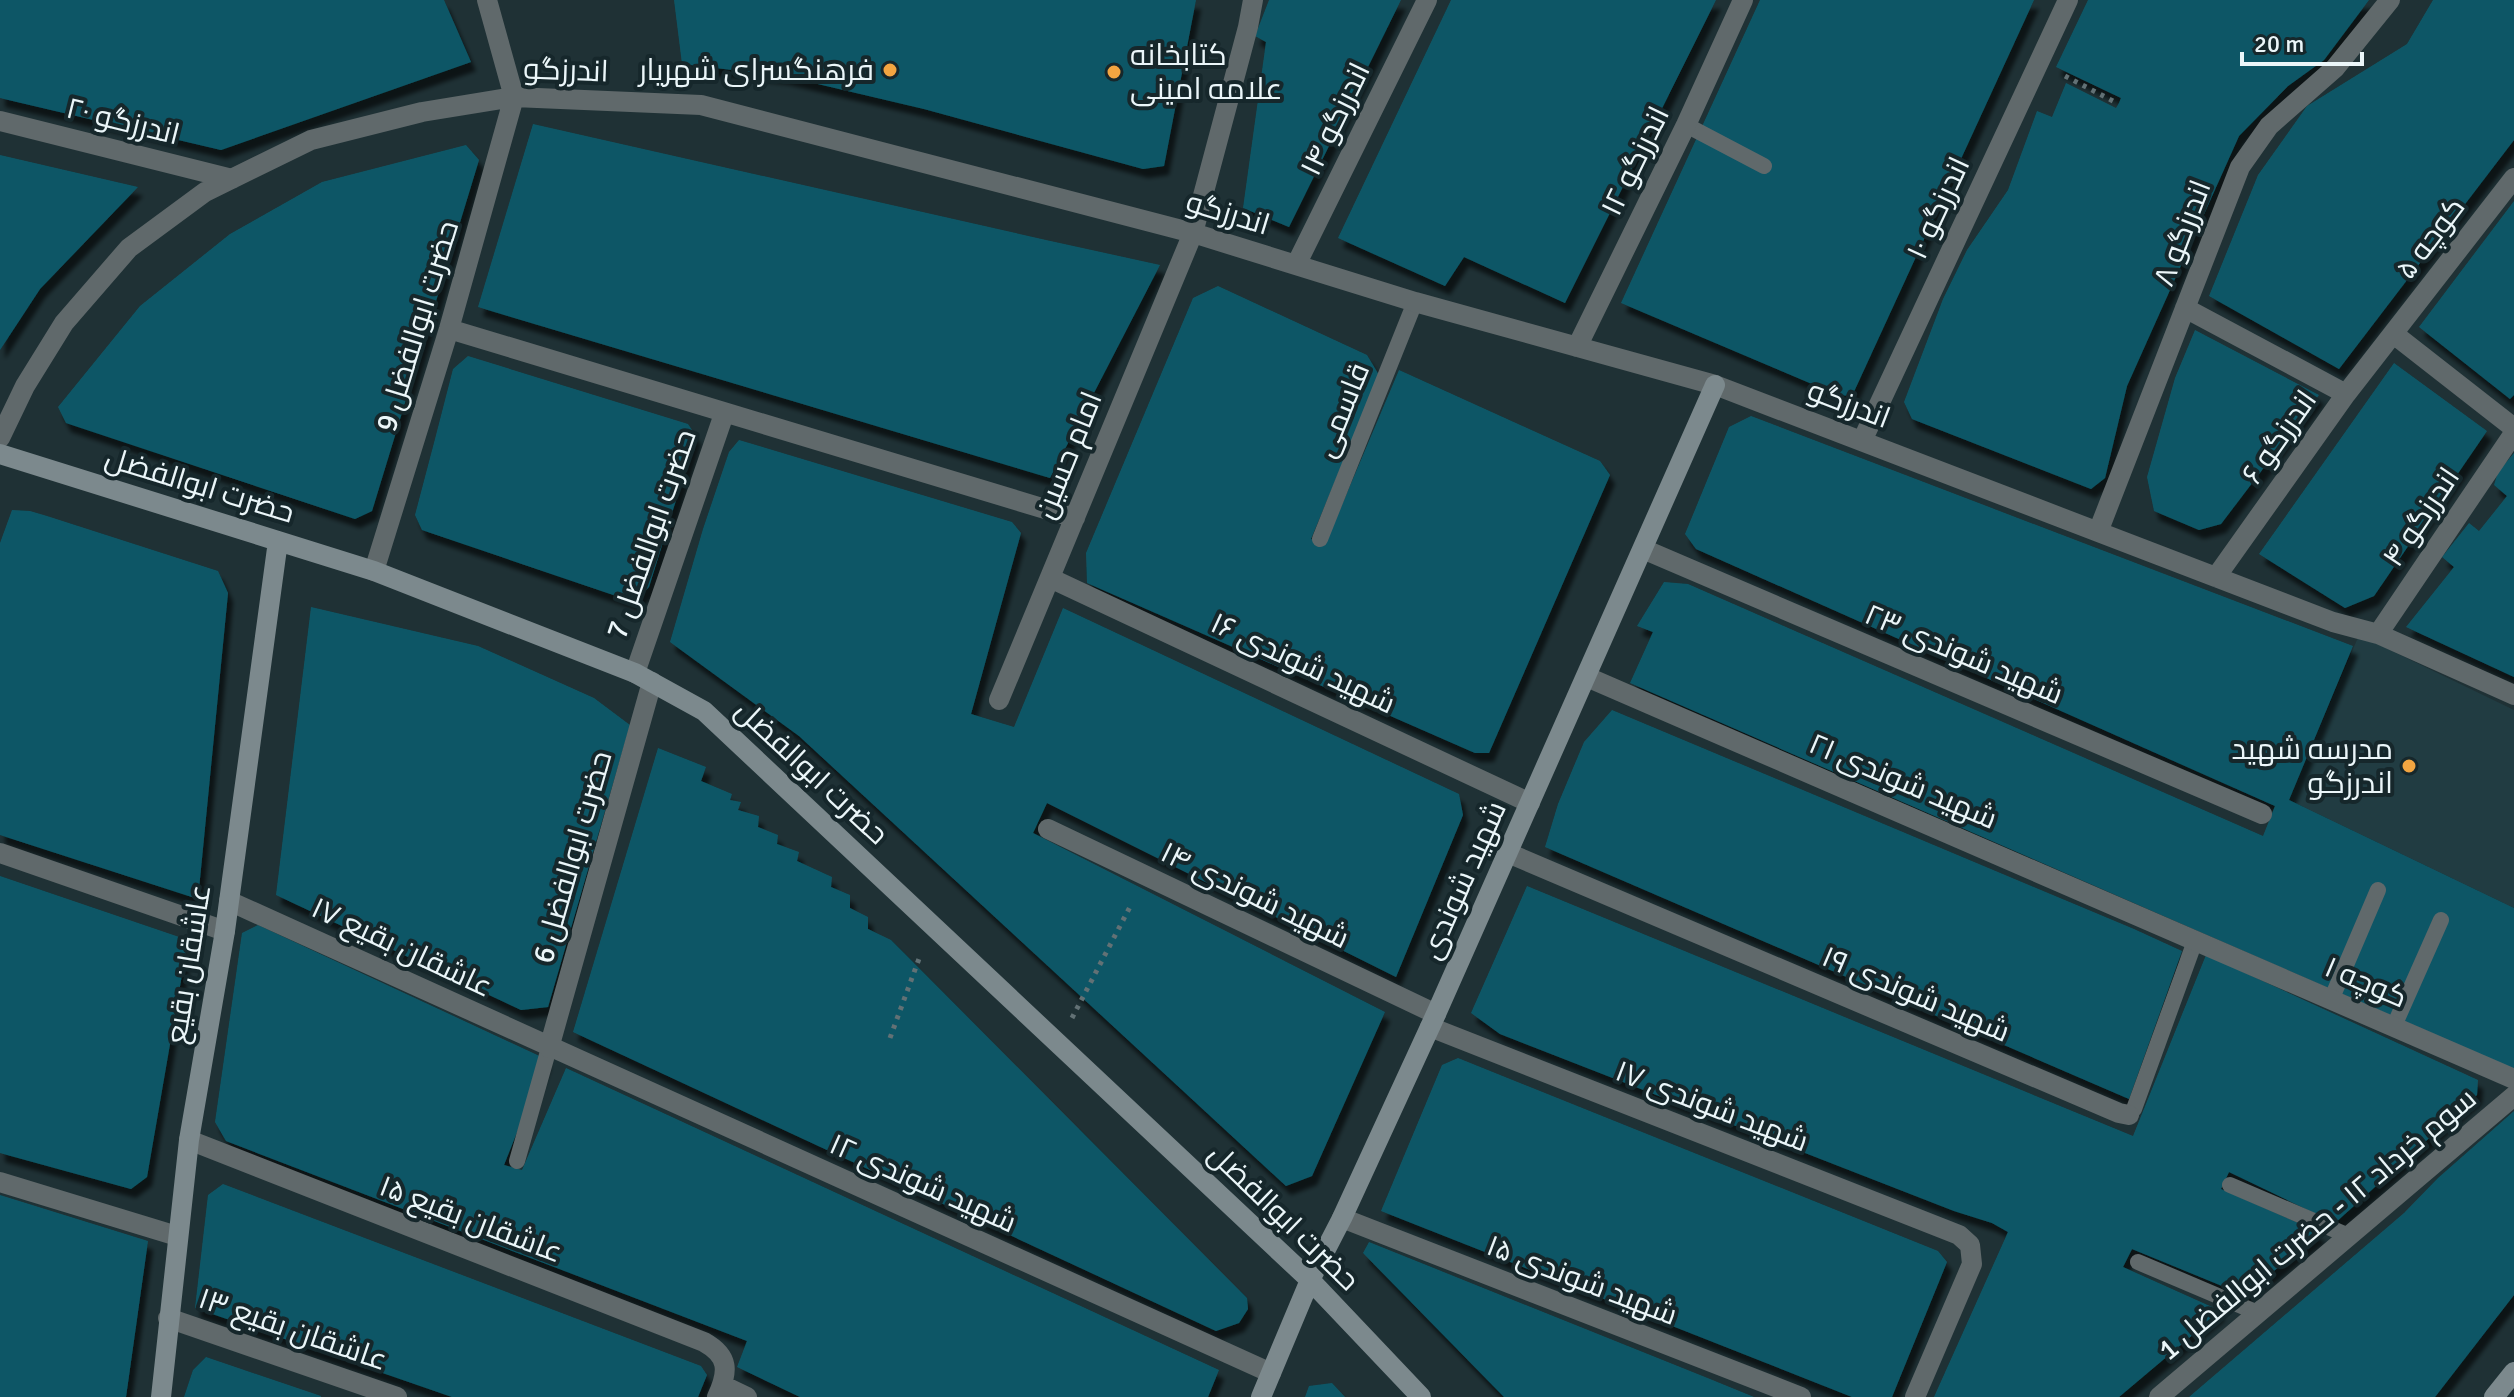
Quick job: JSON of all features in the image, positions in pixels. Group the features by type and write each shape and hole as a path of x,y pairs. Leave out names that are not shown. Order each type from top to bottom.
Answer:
{"street":[{"path":"487,0 514,97"},
{"name":"امام حسین","path":"999,700 1193,233 1253,0"},
{"name":"اندرزگو ۱۴","path":"1296,265 1427,0"},
{"name":"اندرزگو ۱۲","path":"1577,347 1686,125 1743,0"},
{"name":"اندرزگو ۱۰","path":"1862,441 2068,0"},
{"name":"اندرزگو ۸","path":"2098,532 2240,167 2269,126 2335,68 2390,0"},
{"name":"اندرزگو","path":"0,438 25,386 64,323 129,248 205,192 311,140 422,112 514,97 701,105 1193,233 1415,302 1715,385 2333,622 2378,634 2514,695"},
{"name":"حضرت ابوالفضل 9","path":"374,571 449,329 514,97"},
{"name":"اندرزگو ۲۰","path":"0,121 232,179"},
{"name":"کوچه ۵","path":"2395,335 2514,178"},
{"path":"2185,308 2346,394"},
{"path":"449,329 1075,518"},
{"path":"2395,335 2514,431"},
{"name":"اندرزگو ۶","path":"2216,577 2346,394 2395,335"},
{"name":"شهید شوندی","path":"1261,1397 1310,1280 1433,1021 1715,385"},
{"name":"حضرت ابوالفضل 7","path":"644,678 724,414"},
{"name":"اندرزگو ۴","path":"2378,634 2514,431"},
{"name":"حضرت ابوالفضل","path":"0,454 374,571 644,678 704,711 1310,1280 1421,1397"},
{"name":"عاشقان بقیع","path":"161,1397 189,1140 225,931 278,541"},
{"name":"شهید شوندی ۲۳","path":"1643,549 2262,814"},
{"name":"شهید شوندی ۱۶","path":"1050,578 1530,803"},
{"name":"شهید شوندی ۲۱","path":"1587,677 2195,941"},
{"name":"حضرت ابوالفضل 6","path":"549,1048 644,678"},
{"name":"شهید شوندی ۱۴","path":"1048,829 1433,1021"},
{"path":"0,853 225,931"},
{"name":"شهید شوندی ۱۹","path":"1508,853 2129,1115"},
{"name":"عاشقان بقیع ۱۷","path":"229,901 549,1048"},
{"name":"کوچه ۱","path":"2195,941 2514,1079"},
{"name":"شهید شوندی ۱۷","path":"1433,1021 1959,1235 1970,1245 1972,1264 1915,1397"},
{"name":"شهید شوندی ۱۲","path":"549,1048 1271,1373"},
{"name":"سوم خرداد ۱۲ - حضرت ابوالفضل 1","path":"2159,1397 2514,1096"},
{"name":"عاشقان بقیع ۱۵","path":"189,1140 704,1342 719,1351 725,1362 720,1391"},
{"path":"0,1182 177,1236"},
{"name":"شهید شوندی ۱۵","path":"1342,1218 1801,1397"},
{"name":"عاشقان بقیع ۱۳","path":"168,1318 397,1397"},
{"path":"2494,1397 2514,1372"},
{"path":"720,1391 747,1397"}],"lane":[{"path":"1686,125 1764,166"},
{"name":"قاسمی","path":"1320,539 1415,302"},
{"path":"2331,1000 2378,890"},
{"path":"2394,1026 2441,920"},
{"name":"شهید شوندی ۱۹","path":"2129,1115 2134,1109 2195,941"},
{"path":"517,1161 549,1048"},
{"path":"2230,1185 2349,1236"},
{"path":"2138,1262 2258,1313"}],"path":[{"path":"2039,63 2113,101"},
{"path":"1059,1044 1146,876"},
{"path":"890,1038 931,925"}],"shaded area":[{"name":"مدرسه شهید اندرزگو","path":"2359,635 2514,710 2514,908 2289,800"}],"building":[{"path":"0,0 444,0 471,62 221,150 0,98"},
{"name":"فرهنگسرای شهریار","path":"674,0 1196,0 1164,166 1143,169 924,109 784,76 682,64"},
{"path":"1269,0 1401,0 1289,227 1243,208 1266,42 1255,36"},
{"path":"1451,0 1716,0 1565,303 1464,257 1445,286 1338,238"},
{"path":"1760,0 2034,0 1852,396 1838,395 1621,303"},
{"path":"2088,0 2369,0 2324,60 2288,86 2239,136 2127,386 2105,478 2091,489 1912,419 1904,402 1943,299 1967,250 2008,190 2037,111 2052,117 2066,83 2116,108 2119,103 2121,98 2056,67"},
{"path":"2433,0 2514,0 2514,140 2339,369 2209,296 2258,175 2307,106 2407,44"},
{"path":"533,124 1160,265 1050,478 478,307"},
{"path":"466,145 479,160 372,511 355,519 66,423 58,407 140,306 230,234 322,182"},
{"path":"0,155 138,187 40,289 0,350"},
{"path":"2514,201 2514,395 2510,399 2419,327"},
{"path":"1218,286 1367,355 1379,375 1311,539 1325,545 1399,370 1600,461 1610,475 1489,753 1475,753 1087,583 1086,553 1193,298"},
{"path":"2195,330 2319,395 2221,524 2199,530 2154,511 2147,477 2175,378"},
{"path":"468,356 688,424 696,436 649,587 634,602 422,530 415,515 453,369"},
{"path":"2394,363 2487,431 2374,596 2345,608 2259,554"},
{"path":"1751,416 2353,646 2289,800 2514,908 2514,1069 1630,683 1653,632 1637,626 1664,582 1688,584 2263,836 2275,806 1696,549 1685,534 1729,427"},
{"path":"739,440 1012,522 1021,533 971,714 1014,727 1063,608 1459,794 1463,815 1396,977 1047,803 1033,833 1385,1012 1312,1176 1286,1186 799,736 670,642 729,452"},
{"path":"2514,453 2514,677 2406,627 2454,567 2442,557 2469,523 2479,531 2507,496 2494,485 2498,472"},
{"path":"12,510 47,516 218,571 228,593 198,899 0,835 0,543"},
{"path":"311,607 478,646 594,698 630,725 548,1007 521,1010 276,895"},
{"path":"1612,710 2182,951 2129,1099 1545,847 1558,804 1584,742"},
{"path":"658,748 706,767 701,781 732,794 730,800 741,802 738,810 759,816 758,827 778,835 777,844 799,852 797,861 832,877 831,887 850,895 850,908 868,917 868,929 891,940 1247,1298 1248,1309 1239,1323 1216,1331 573,1032"},
{"path":"0,876 188,940 147,1177 131,1189 0,1153"},
{"path":"1527,886 2133,1136 2206,955 2478,1080 2477,1095 2335,1223 2229,1172 2221,1189 2321,1233 2244,1295 2132,1249 2123,1267 2221,1311 2119,1397 1934,1397 2008,1232 1992,1223 1954,1211 1500,1034 1471,1013"},
{"path":"258,925 546,1059 504,1165 522,1170 566,1068 1219,1370 1208,1397 800,1397 737,1367 747,1341 226,1141 215,1122 242,933"},
{"path":"1458,1058 1938,1251 1947,1262 1892,1397 1852,1397 1381,1211 1442,1065"},
{"path":"2514,1111 2514,1295 2435,1397 2189,1397 2404,1213 2438,1178"},
{"path":"223,1184 701,1366 707,1375 698,1397 452,1397 195,1308 208,1195"},
{"path":"0,1195 148,1241 126,1397 0,1397"},
{"path":"1369,1242 1754,1397 1504,1397 1363,1253"},
{"path":"206,1357 321,1397 184,1397 193,1370"},
{"path":"1332,1383 1345,1397 1305,1397 1309,1386"}],"place":[{"name":"فرهنگسرای شهریار","path":"890,70"},
{"name":"کتابخانه علامه امینی","path":"1114,72"},
{"name":"مدرسه شهید اندرزگو","path":"2409,766"}]}
